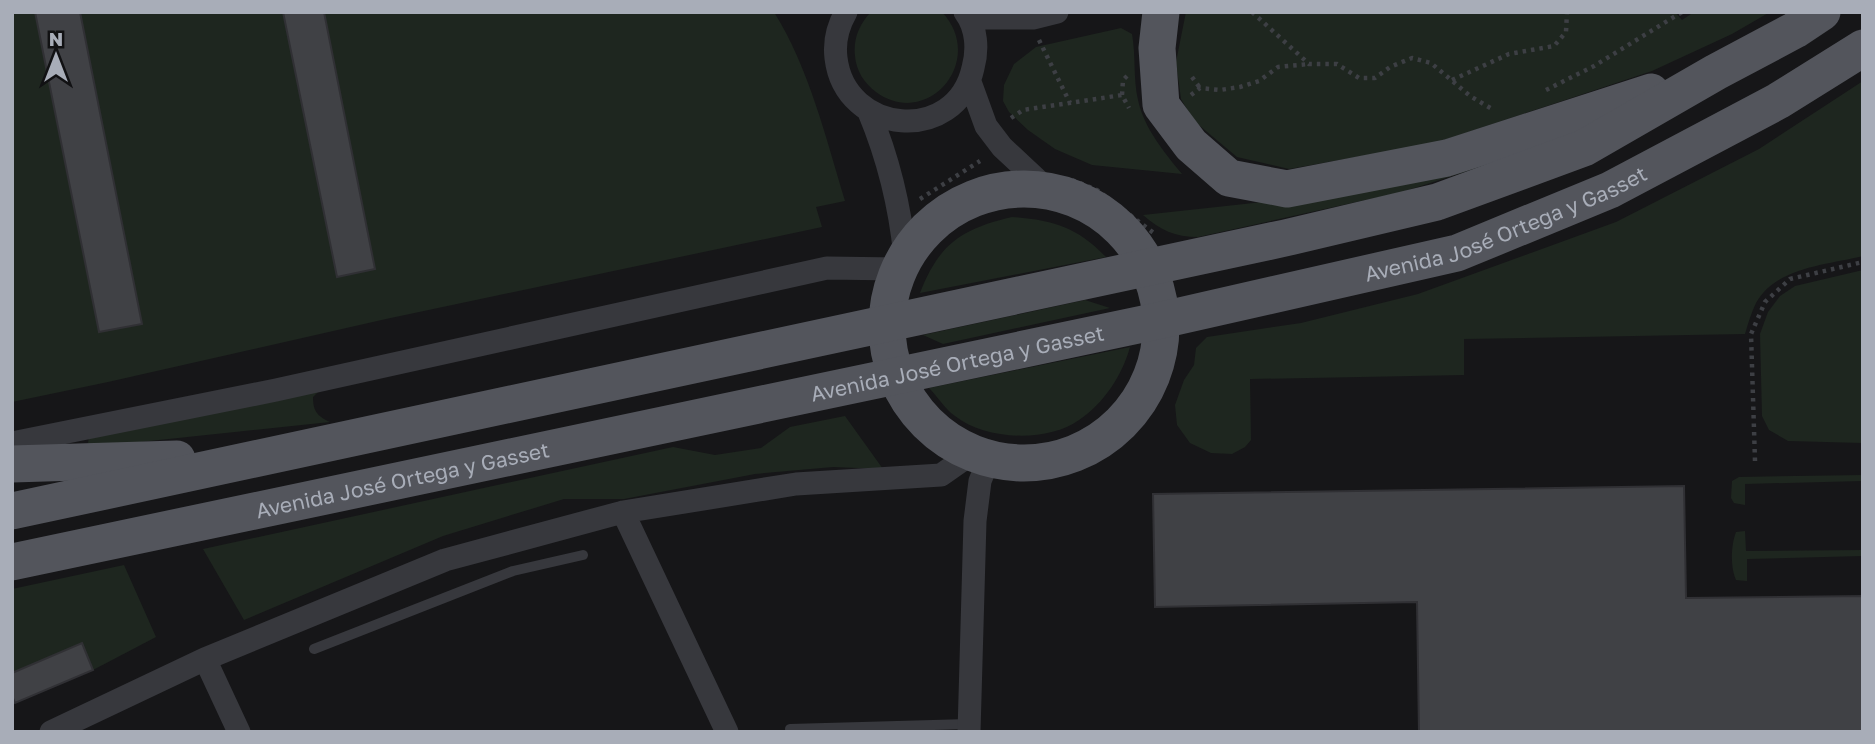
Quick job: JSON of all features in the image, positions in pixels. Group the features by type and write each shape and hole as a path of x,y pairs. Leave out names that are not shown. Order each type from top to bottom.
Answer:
{"main road":[{"path":"1161,12 1157,48 1161,104 1191,145 1229,178 1287,189 1447,158 1716,72"},
{"name":"Avenida José Ortega y Gasset","path":"12,511 1149,267 1437,202 1584,148 1795,30 1822,12"},
{"name":"Avenida José Ortega y Gasset","path":"12,562 1163,320 1457,253 1610,190 1779,101 1863,48"},
{"path":"1002,191 1049,191 1085,203 1111,219 1133,242 1149,267 1163,320 1161,350 1154,373 1138,404 1111,433 1077,453 1036,463 980,456 936,432 916,411 896,376 888,348 889,300 901,263 923,233 959,205 1002,191"},
{"path":"12,464 272,457"}],"street":[{"path":"846,12 837,32 835,51 837,69 844,86 855,101 869,112 892,121 917,121 940,113 958,100 970,82 978,50 968,15 1033,18 1057,12"},
{"path":"970,82 986,126 1002,147 1049,191"},
{"path":"12,443 275,390 827,268 901,263 901,211 884,146 869,112"},
{"path":"51,732 205,659 444,560 623,512 796,484 941,475 980,456 975,521 969,728"},
{"path":"623,512 726,731"},
{"path":"205,659 239,732"}],"lane":[{"path":"314,649 513,571 583,555"},
{"path":"790,729 969,728"}],"path":[{"path":"1252,12 1309,64"},
{"path":"1452,80 1509,54 1554,46 1566,32 1567,12"},
{"path":"1536,95 1594,66 1682,12"},
{"path":"1033,18 1041,46 1070,103"},
{"path":"1200,88 1220,90 1240,87 1259,81 1278,67 1309,64 1337,64 1359,78 1375,78 1390,67 1412,58 1431,63 1490,110 1501,108"},
{"path":"995,137 1013,116 1023,110 1122,95"},
{"path":"1755,461 1751,334 1765,302 1790,279 1863,262"}],"shaded area":[{"path":"12,12 774,12 807,80 845,201 816,207 822,227 386,319 12,402"},
{"path":"871,12 942,12 954,31 958,50 955,68 945,84 932,96 915,102 896,101 876,92 865,81 856,62 855,44 863,22"},
{"path":"1186,12 1675,12 1682,20 1694,12 1770,12 1732,34 1652,71 1435,143 1289,169 1237,157 1194,121 1181,99 1176,62"},
{"path":"1121,28 1132,34 1136,92 1145,120 1182,174 1092,165 1055,149 1028,130 1009,112 1003,101 1004,85 1014,64 1036,47"},
{"path":"1863,81 1863,256 1803,269 1776,282 1756,303 1745,334 1464,339 1464,375 1250,379 1251,440 1232,454 1211,453 1190,443 1177,425 1175,405 1184,380 1194,365 1196,348 1207,337 1301,323 1418,294 1616,222 1759,149"},
{"path":"1524,153 1402,192 1198,237 1168,232 1143,215 1337,194"},
{"path":"1012,217 1040,220 1064,227 1085,239 1106,257 920,293 935,262 954,241 979,227"},
{"path":"1863,270 1863,443 1788,441 1769,430 1762,416 1760,334 1768,312 1780,296 1795,286"},
{"path":"1085,300 1110,308 943,344 923,335"},
{"path":"1130,347 1117,378 1096,406 1079,420 1050,432 1016,436 983,430 955,416 929,388"},
{"path":"324,386 313,397 314,406 319,415 330,422 93,447 88,443 89,436"},
{"path":"845,416 883,469 833,467 755,474 624,499 564,499 443,536 244,620 203,549 673,447 715,455 761,448 790,427"},
{"path":"1863,475 1863,481 1745,484 1745,505 1734,503 1731,498 1732,481 1739,477"},
{"path":"1745,531 1746,551 1863,550 1863,556 1747,559 1747,581 1736,580 1732,563 1733,543 1736,532"},
{"path":"124,565 156,637 93,670 82,644 12,673 12,589"}],"building":[{"path":"35,12 80,12 142,324 99,332"},
{"path":"283,12 324,12 375,269 337,277"},
{"path":"1684,486 1686,598 1863,596 1863,732 1419,732 1417,602 1155,607 1153,494"},
{"path":"82,643 93,670 15,703 12,696 12,673"}]}
